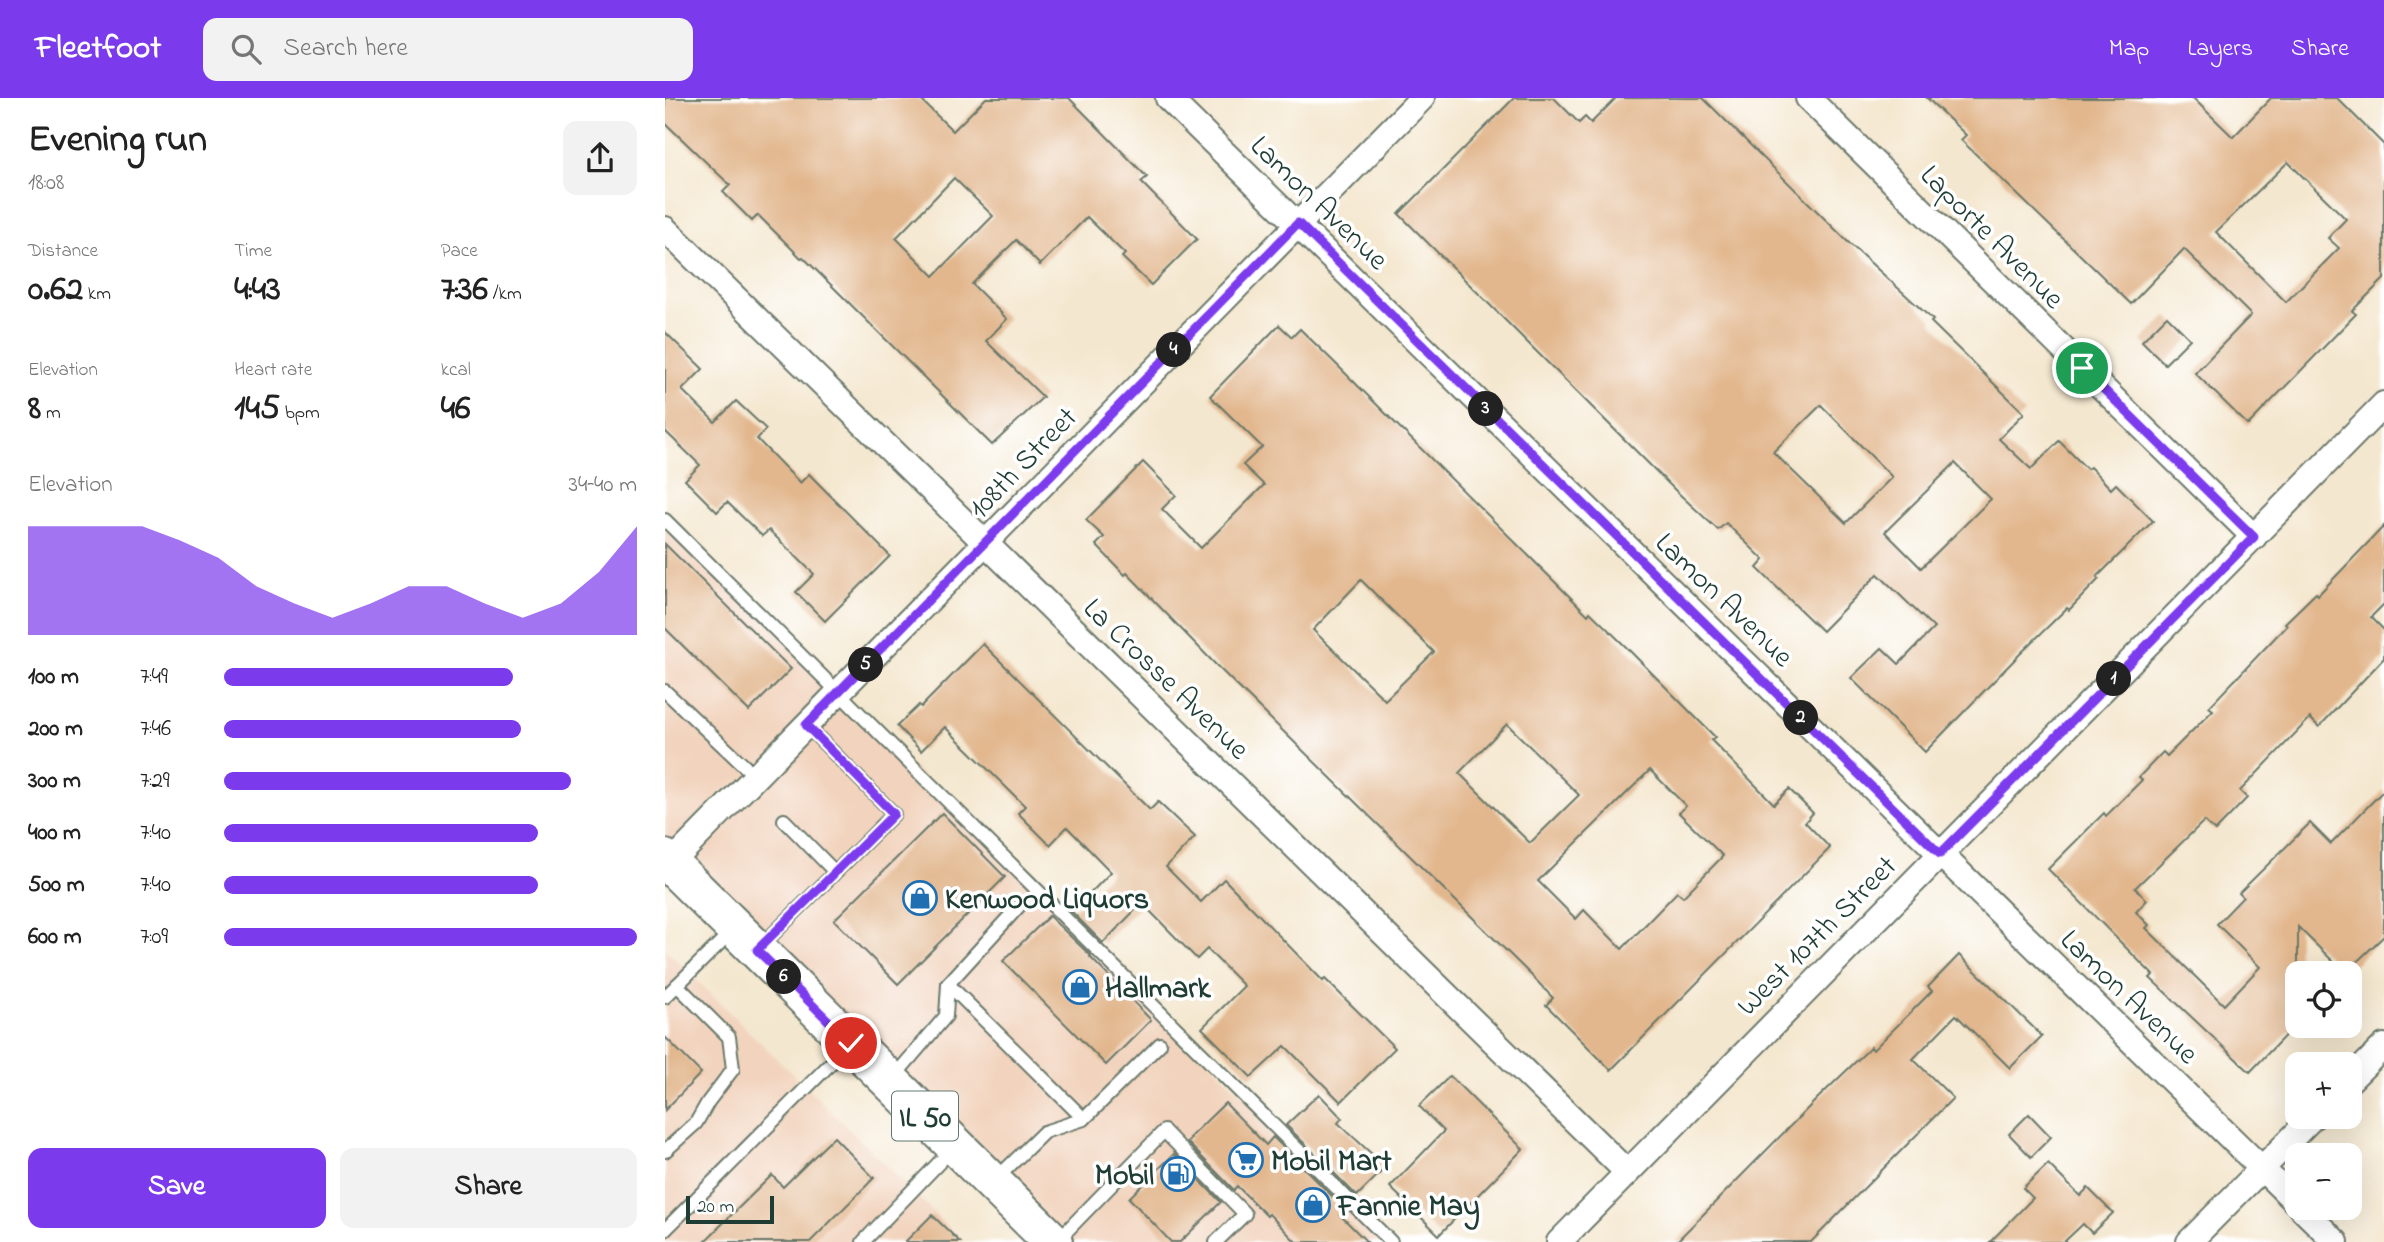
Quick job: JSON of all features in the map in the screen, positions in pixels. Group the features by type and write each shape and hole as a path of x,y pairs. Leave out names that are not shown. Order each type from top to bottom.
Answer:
{"main road":[{"name":"IL 50","path":"667,864 1054,1242"}],"street":[{"name":"Lamon Avenue","path":"1168,98 2285,1192"},
{"name":"108th Street","path":"667,864 756,777 1422,98"},
{"name":"Laporte Avenue","path":"1808,98 2254,537"},
{"name":"La Crosse Avenue","path":"665,229 1627,1172"},
{"name":"West 107th Street","path":"1559,1242 2384,404"},
{"path":"2362,1068 2384,1046"},
{"path":"2189,1242 2301,1129"},
{"name":"Lamon Avenue","path":"2313,1220 2336,1242"}],"lane":[{"path":"665,520 1391,1242"},
{"path":"665,691 756,777"},
{"path":"665,997 677,985 746,939 835,872 894,814 806,725"},
{"path":"784,820 835,872"},
{"path":"890,1081 946,1016 948,985 1019,906"},
{"path":"665,1151 696,1123 733,1069 729,1037 677,985"},
{"path":"948,985 1084,1119"},
{"path":"665,1230 851,1043"},
{"path":"992,1182 1044,1132 1084,1119 1160,1044"},
{"path":"1054,1242 1164,1130 1245,1214 1216,1242"},
{"path":"863,1242 955,1145"}],"shaded area":[{"path":"665,520 1391,1242 1053,1242 665,859"},
{"path":"665,949 964,1242 665,1242"}],"building":[{"path":"665,98 919,98 953,131 986,98 1069,98 1147,177 1141,182 1197,239 1151,285 1122,257 1125,254 1087,217 1040,265 1016,240 972,284 1007,319 986,341 1043,397 992,445 758,215 752,221 723,192 730,185 665,123","holes":["954,178 993,216 934,276 896,238"]},
{"path":"1514,98 1554,98 1579,123 1585,117 1591,123 1616,98 1703,98 1850,244 1933,320 1931,322 2024,413 1999,439 2031,469 2059,441 2111,489 2116,484 2153,521 2097,577 2099,579 2069,610 2067,608 2019,655 1925,752 1851,678 1882,648 1899,664 1934,628 1878,574 1822,631 1757,568 1764,560 1726,523 1718,530 1676,491 1399,214","holes":["1821,405 1892,477 1846,523 1773,452","1955,463 1991,499 1921,568 1885,532"]},
{"path":"1927,98 2193,98 2233,137 2271,98 2337,98 2384,145 2384,279 2352,311 2356,314 2248,425 2195,373 2251,315 2184,249 2131,304 1961,140 1966,135","holes":["2288,162 2346,219 2328,238 2339,248 2286,302 2216,232"]},
{"path":"2167,316 2190,339 2165,364 2142,341"},
{"path":"1279,325 1292,337 1300,329 1588,615 1590,612 1623,644 1715,737 1711,740 1774,804 1789,789 1813,813 1805,822 1830,848 1611,1070 1546,1005 1553,998 1532,976 1096,545 1104,537 1086,520 1143,462 1176,495 1162,509 1201,548 1264,485 1243,465 1262,447 1210,396","holes":["1361,580 1434,652 1385,700 1313,630","1507,724 1579,795 1530,843 1459,773","1650,770 1686,806 1679,813 1723,856 1683,897 1677,892 1622,949 1584,910 1576,919 1538,881"]},
{"path":"665,332 703,369 682,390 715,422 736,401 766,429 757,439 800,483 809,474 890,556 825,621 796,592 814,574 769,530 762,536 727,502 717,512 685,480 700,465 665,431"},
{"path":"2384,526 2384,604 2371,617 2384,630 2384,658 2319,727 2310,718 2240,791 2247,798 2215,831 2204,821 2135,888 2147,900 2136,912 2149,925 2146,928 2224,1005 2260,967 2217,924 2243,897 2239,893 2310,823 2331,844 2384,790 2384,936 2358,961 2333,961 2298,927 2298,961 2285,961 2285,1036 2250,1072 2150,978 2153,975 2048,869 2104,813 2106,816 2142,780 2139,777 2163,752 2167,756 2213,710 2209,707 2287,625 2285,623 2316,593 2318,595"},
{"path":"665,544 791,669 749,711 665,628"},
{"path":"983,644 1150,810 1158,802 1195,837 1166,867 1201,902 1224,879 1323,981 1325,979 1395,1048 1341,1102 1285,1046 1251,1077 1202,1028 1244,986 1207,949 1197,959 1142,903 1103,943 1072,912 1111,872 1067,827 1050,845 1018,813 1025,806 945,727 921,751 897,726 919,705 921,707"},
{"name":"Kenwood Liquors","path":"942,813 1005,877 898,984 834,920"},
{"path":"1049,916 1151,1020 1106,1065 1003,961"},
{"path":"1959,955 2042,1036 2010,1068 1956,1015 1913,1059 1953,1098 1811,1242 1676,1242 1818,1098 1871,1047 1873,1050 1932,991 1928,987"},
{"path":"665,1037 701,1073 665,1110"},
{"path":"1450,1076 1523,1149 1439,1235 1390,1187 1444,1131 1419,1106"},
{"path":"1319,1094 1342,1118 1338,1123 1386,1167 1357,1196 1286,1125"},
{"path":"1225,1103 1266,1145 1273,1137 1345,1209 1340,1215 1367,1242 1296,1242 1237,1186 1234,1190 1187,1142"},
{"path":"2029,1114 2051,1137 2031,1157 2009,1134"},
{"path":"834,1137 874,1178 810,1242 704,1242 772,1175 783,1187"},
{"name":"Mobil","path":"1174,1154 1221,1202 1180,1242 1171,1242 1129,1198"},
{"path":"2048,1164 2080,1196 2088,1188 2113,1213 2092,1233 2083,1224 2064,1242 1990,1242 2033,1198 2023,1188"},
{"path":"932,1215 960,1242 905,1242"}],"place":[{"name":"Kenwood Liquors","path":"920,898"},
{"name":"Hallmark","path":"1080,987"},
{"name":"Mobil Mart","path":"1246,1160"},
{"name":"Mobil","path":"1178,1174"},
{"name":"Fannie May","path":"1313,1205"}],"route":[{"path":"851,1043 757,950 894,814 806,725 1298,223 1940,854 2254,537 2082,368"}]}
